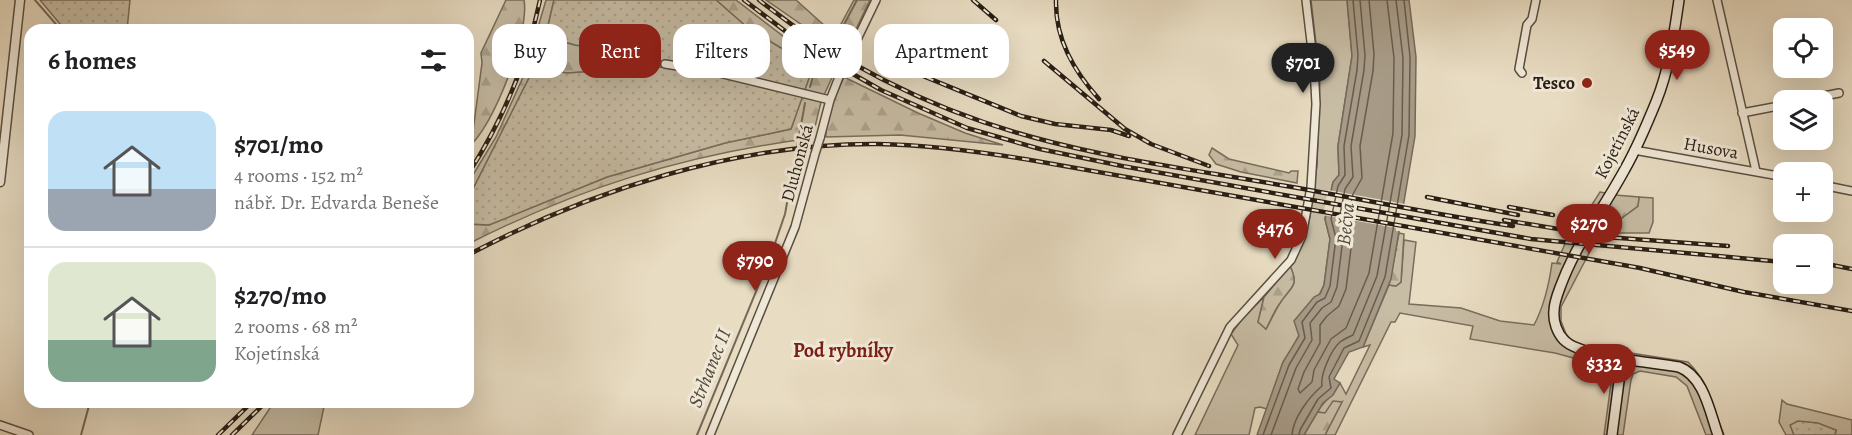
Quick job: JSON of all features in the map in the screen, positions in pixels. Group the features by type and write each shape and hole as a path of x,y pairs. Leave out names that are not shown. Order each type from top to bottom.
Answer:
{"main road":[{"name":"Kojetínská","path":"1679,0 1672,49 1656,103 1626,168 1577,250 1563,281 1553,313 1556,327 1562,338 1574,348 1679,367 1689,372 1698,384 1718,435"},
{"path":"1612,435 1622,358"}],"street":[{"path":"0,182 20,0"},
{"name":"Dluhonská","path":"710,435 795,227 830,100 876,0"},
{"path":"1177,435 1230,327 1290,260 1302,236 1311,187 1316,104 1306,0"},
{"path":"1522,73 1519,69 1527,25 1532,20 1536,0"},
{"path":"1717,0 1756,171"},
{"path":"665,64 715,72 830,100"},
{"path":"1833,94 1839,93"},
{"path":"1742,113 1773,107"},
{"name":"Husova","path":"1634,150 1773,175"},
{"path":"1833,187 1852,191"},
{"path":"0,424 29,435"}],"green space":[{"path":"40,0 130,0 128,24 60,24"},
{"path":"506,0 524,0 522,24 495,24"},
{"path":"546,0 554,0 548,24 539,24"},
{"path":"554,0 716,0 743,24 673,24 673,78 770,78 770,41 782,49 782,78 809,78 791,129 725,143 607,177 489,225 474,224 474,187 529,78 567,78 567,73 579,72 579,78 661,78 661,67 665,67 666,62 661,61 661,24 579,24 579,46 567,43 567,24 548,24"},
{"path":"716,0 736,0 767,24 743,24"},
{"path":"766,0 796,0 823,24 801,24"},
{"path":"854,0 870,0 858,24 841,24"},
{"path":"1311,0 1347,0 1352,56 1338,146 1339,175 1333,182 1325,219 1330,239 1324,285 1283,362 1267,409 1255,408 1249,435 1195,435 1238,345 1231,334 1264,297 1258,322 1266,329 1294,283 1290,266 1302,245 1310,217 1317,165 1320,78"},
{"path":"770,26 782,35 782,49 770,41"},
{"path":"492,30 492,78 508,78 488,121 474,141 474,123 482,63 481,53"},
{"path":"567,43 579,46 579,72 567,73"},
{"path":"523,78 529,78 474,187 474,173 496,137"},
{"path":"809,78 832,78 824,95 804,91"},
{"path":"844,78 846,78 918,113 965,133 1003,145 900,135 826,137 829,115"},
{"path":"802,97 821,102 814,131 805,139 716,155 632,177 550,206 474,241 474,224 489,225 607,177 725,143 791,129"},
{"path":"1212,148 1229,159 1289,173 1298,171 1297,183 1241,172 1216,164 1209,155"},
{"path":"1600,192 1615,195 1604,215 1598,236 1561,307 1561,321 1566,334 1573,342 1586,346 1688,362 1706,387 1724,435 1706,435 1687,386 1676,377 1640,371 1633,374 1631,380 1623,435 1604,435 1612,376 1599,365 1555,353 1470,339 1473,326 1400,313 1395,322 1391,322 1335,435 1325,435 1342,402 1325,413 1317,412 1340,383 1346,394 1370,345 1363,347 1389,285 1396,286 1401,282 1404,240 1416,242 1409,304 1461,308 1500,321 1534,325 1546,295 1552,263 1561,264 1557,262 1572,228 1559,226 1561,212 1584,217"},
{"path":"1615,195 1639,197 1638,206 1611,226 1606,233 1599,233 1604,215"},
{"path":"1639,197 1653,198 1653,222 1649,233 1606,233 1611,226 1638,206"},
{"path":"1399,233 1404,234 1401,282 1396,286 1389,285"},
{"path":"1290,266 1294,283 1266,329 1258,322 1264,297"},
{"path":"1782,400 1787,404 1852,420 1852,435 1835,435 1836,430 1802,422 1791,425 1794,435 1786,435 1779,422"},
{"path":"1333,401 1342,402 1325,435 1304,435 1317,412 1325,413"},
{"path":"270,408 324,408 318,435 252,435"},
{"path":"1798,421 1818,423 1836,430 1835,435 1794,435 1790,425"}],"water":[{"name":"Bečva","path":"1347,0 1409,0 1416,57 1415,136 1391,279 1363,347 1349,352 1334,379 1340,383 1333,395 1323,403 1304,435 1257,435 1283,362 1299,336 1294,321 1314,297 1320,294 1324,285 1330,239 1325,219 1333,182 1339,175 1338,146 1352,56"}],"pier":[{"path":"1328,190 1405,204 1408,202 1402,231 1323,215"}],"waterway":[{"path":"35,0 56,24"},
{"name":"Strhanec II","path":"810,87 815,70 833,45 857,0"},
{"name":"Strhanec II","path":"697,435 771,255 785,214 805,103"},
{"path":"81,435 88,408"}],"railway":[{"path":"474,165 503,112 521,69 540,0"},
{"path":"744,0 809,49 881,90 967,128 1040,149 1122,166 1531,239 1773,261"},
{"path":"759,0 822,45 855,64 923,99 995,126 1063,145 1127,159 1513,226"},
{"path":"973,0 996,20"},
{"path":"1056,0 1059,28 1068,54 1074,66 1099,99"},
{"path":"1044,61 1125,129 1151,144 1209,166"},
{"path":"928,78 1021,116 1055,124 1111,130 1129,136"},
{"path":"474,252 564,210 666,175 772,152 825,146 878,144 957,150 1036,161 1640,268 1744,292 1852,311"},
{"path":"1427,197 1518,215"},
{"path":"1509,207 1553,215"},
{"path":"1504,220 1606,237 1728,246"},
{"path":"1833,265 1852,269"},
{"path":"218,435 246,408"},
{"path":"232,435 260,408"}],"place":[{"name":"Tesco","path":"1587,83"}],"district":[{"name":"Pod rybníky","path":"843,350"}]}
